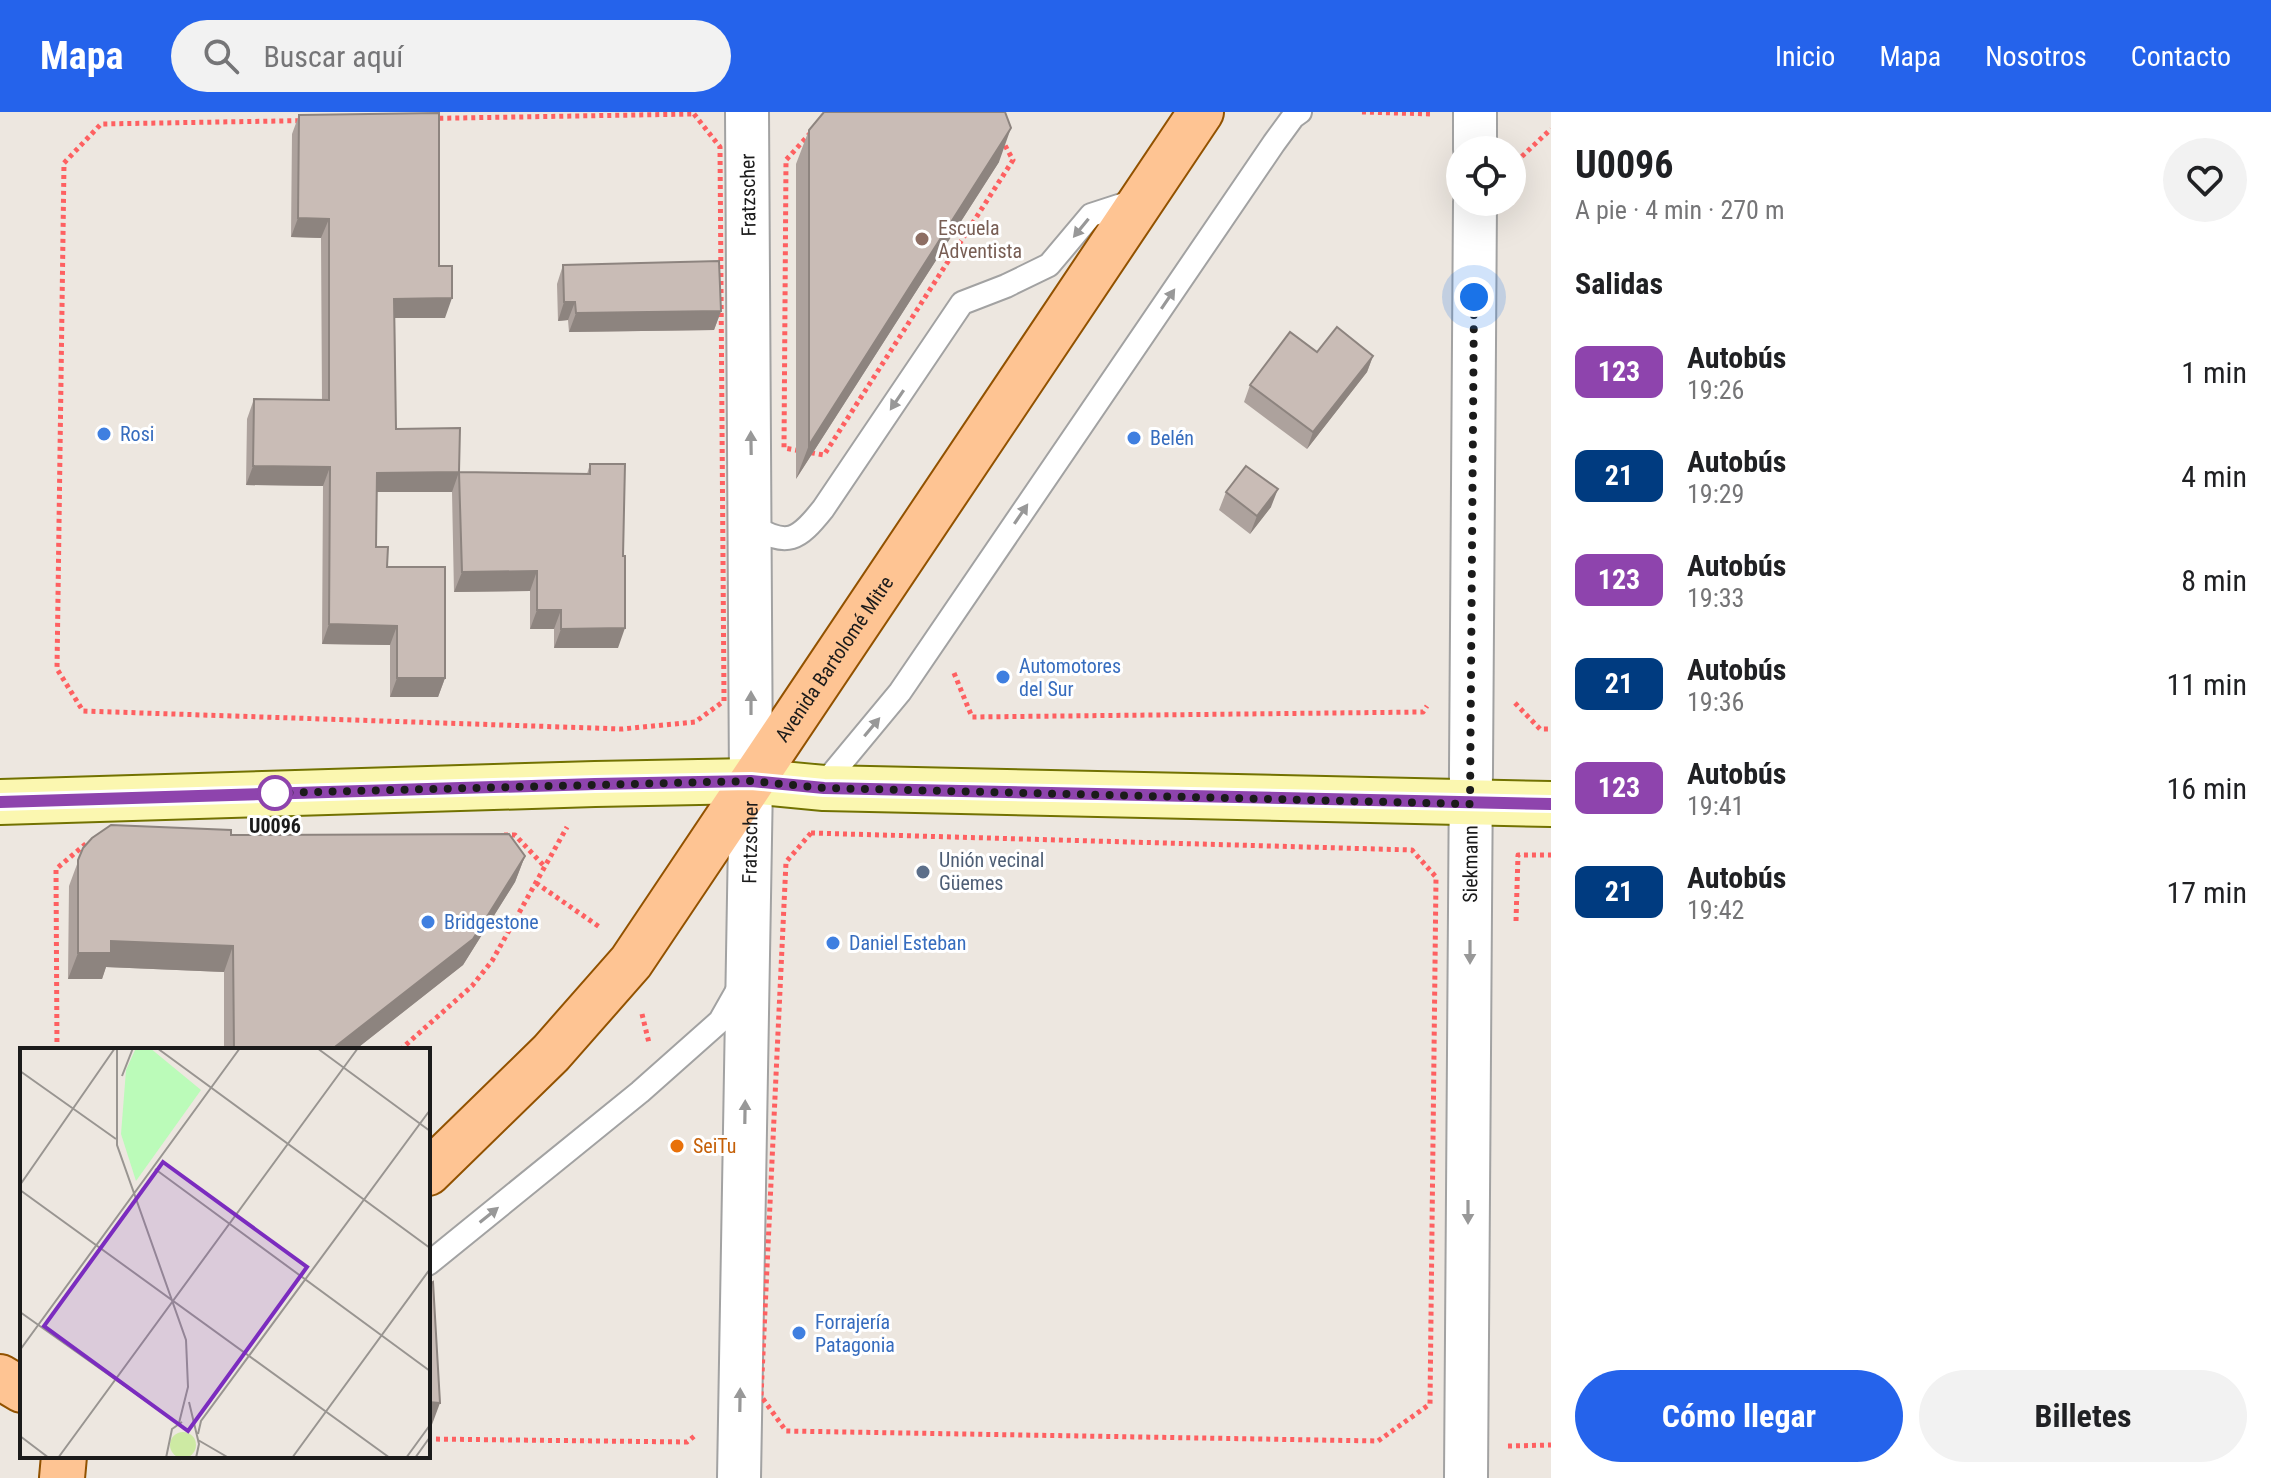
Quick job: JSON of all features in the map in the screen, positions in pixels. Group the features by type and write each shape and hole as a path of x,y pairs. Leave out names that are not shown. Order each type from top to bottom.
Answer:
{"main road":[{"name":"Avenida Bartolomé Mitre","path":"430,1171 551,1053 631,962 1201,112"}],"street":[{"name":"Fratzscher","path":"739,1478 751,781 747,112"},
{"path":"1455,113 1467,136"},
{"name":"Siekmann","path":"1466,1478 1475,216"},
{"path":"0,802 751,781 824,788 1551,804"}],"lane":[{"path":"824,788 832,774 900,692 1265,156 1300,112"},
{"path":"751,525 771,537 788,540 803,533 823,509 962,303 1049,265 1091,215 1134,202 1147,191"},
{"path":"430,1262 640,1092 720,1021 748,973"}],"path":[{"path":"1362,112 1455,113"},
{"path":"694,114 720,147 724,701 695,722 622,729 83,711 57,669 64,163 101,124 694,114"},
{"path":"815,128 996,129 1013,160 824,455 784,448 786,160 815,128"},
{"path":"972,717 1423,712 1432,701"},
{"path":"402,1048 472,986 492,961 595,784 622,729"},
{"path":"811,833 1412,850 1436,877 1430,1404 1378,1441 786,1431 761,1396 786,862 811,833"},
{"path":"500,835 515,835 545,867"},
{"path":"57,1048 56,869 92,838"},
{"path":"430,1439 687,1442 705,1427"}],"building":[{"path":"824,112 1005,112 1011,128 809,445 809,130"},
{"path":"439,113 439,266 452,266 452,298 394,299 396,429 460,428 459,472 377,473 376,547 388,547 387,567 445,567 445,678 397,678 397,626 329,624 330,467 253,466 254,399 329,400 329,219 298,218 299,115"},
{"path":"719,261 721,311 576,313 575,302 564,302 563,265"},
{"path":"1337,327 1373,356 1313,432 1250,385 1290,332 1317,352"},
{"path":"590,464 625,464 625,628 561,629 561,610 537,610 537,571 462,572 459,472 590,474"},
{"path":"1246,466 1278,489 1257,516 1226,492"},
{"path":"111,825 231,830 231,835 509,834 525,856 473,939 334,1048 234,1048 233,946 111,941 111,953 78,953 78,860 92,838"},
{"path":"433,1282 440,1403 430,1402 430,1284"}],"bus line":[{"name":"123","path":"0,802 751,781 824,788 1551,804"}],"place":[{"name":"Escuela Adventista","path":"922,239"},
{"name":"Rosi","path":"104,434"},
{"name":"Belén","path":"1134,438"},
{"name":"Automotores del Sur","path":"1003,677"},
{"name":"U0096","path":"275,793"},
{"name":"Unión vecinal Güemes","path":"923,872"},
{"name":"Bridgestone","path":"428,922"},
{"name":"Daniel Esteban","path":"833,943"},
{"name":"SeiTu","path":"677,1146"},
{"name":"Forrajería Patagonia","path":"799,1333"}],"route":[{"path":"275,793 751,781 824,788 1470,804 1474,297"}]}
